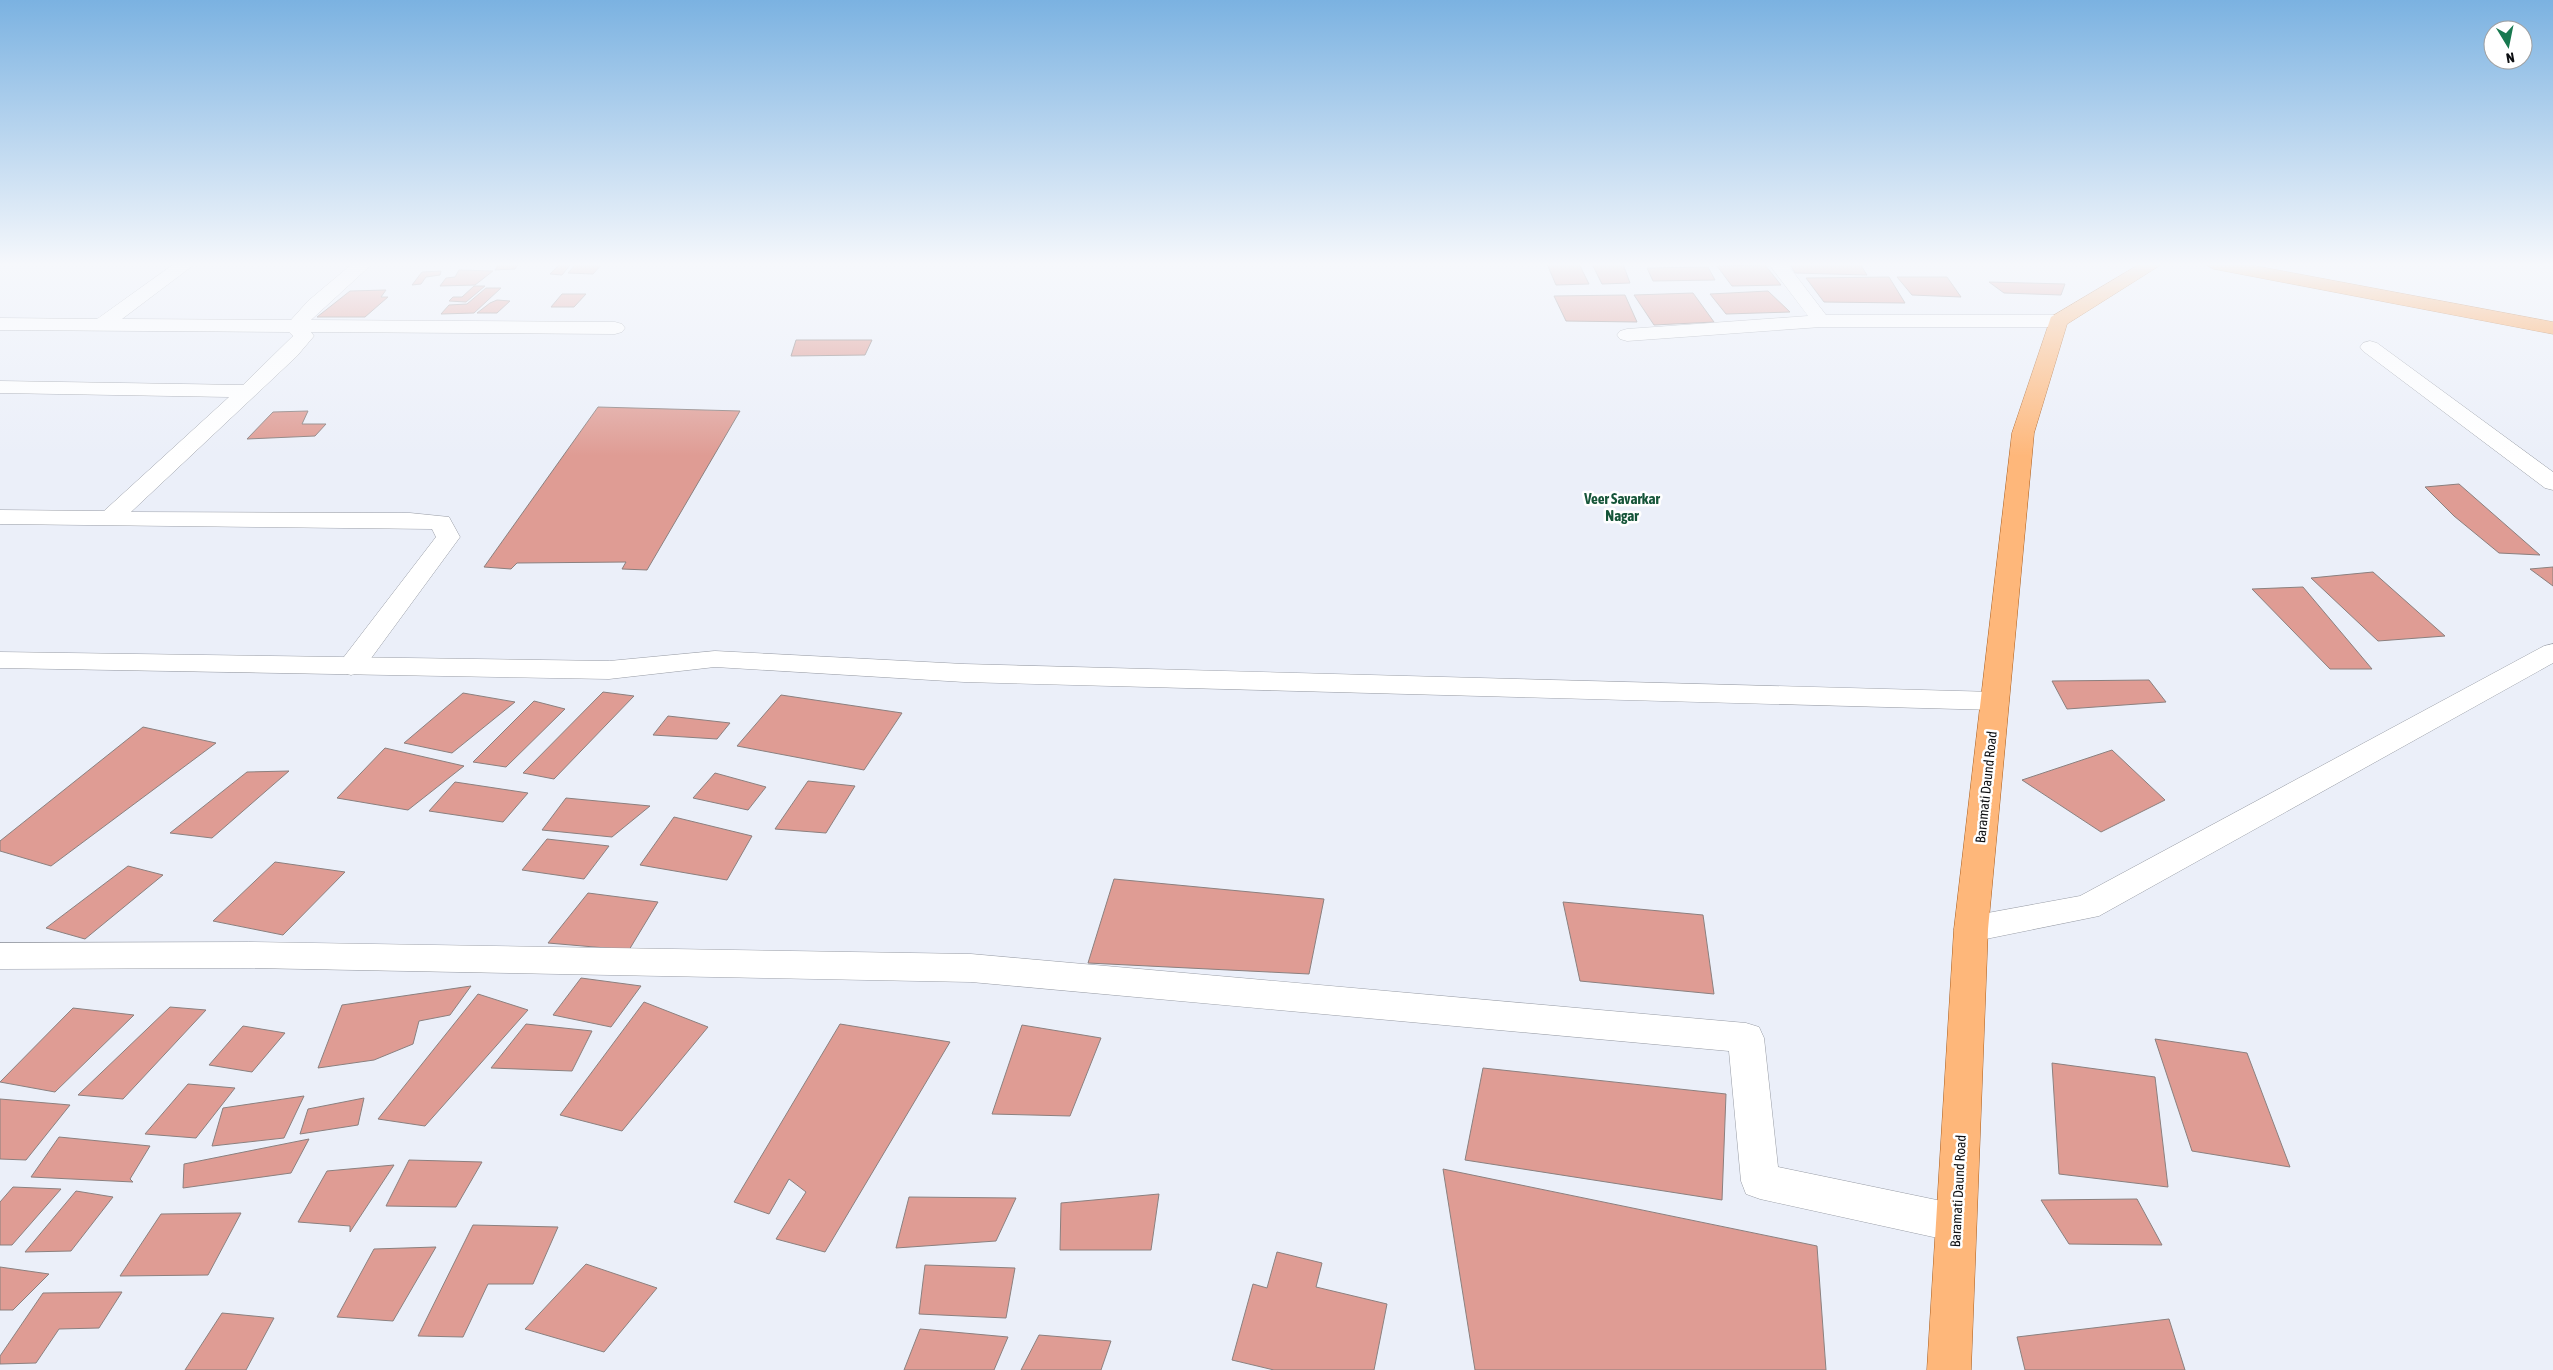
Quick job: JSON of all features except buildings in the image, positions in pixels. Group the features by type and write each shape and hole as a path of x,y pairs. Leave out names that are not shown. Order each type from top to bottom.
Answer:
{"main road":[{"name":"Baramati Daund Road","path":"1949,1370 1971,929 2023,433 2056,328"}],"street":[{"path":"111,518 248,391 304,336 296,328"},
{"path":"594,328 615,328"},
{"path":"1627,335 1725,328"},
{"path":"2370,348 2553,483"},
{"path":"0,387 248,391"},
{"path":"0,517 410,520 441,522 448,537 351,666"},
{"path":"1971,929 2087,907 2553,652"},
{"path":"0,660 609,670 715,659 964,673 1995,701"},
{"path":"0,956 249,955 971,968 1746,1038 1760,1181 1956,1223"}],"district":[{"name":"Veer Savarkar Nagar","path":"1622,508"}]}
